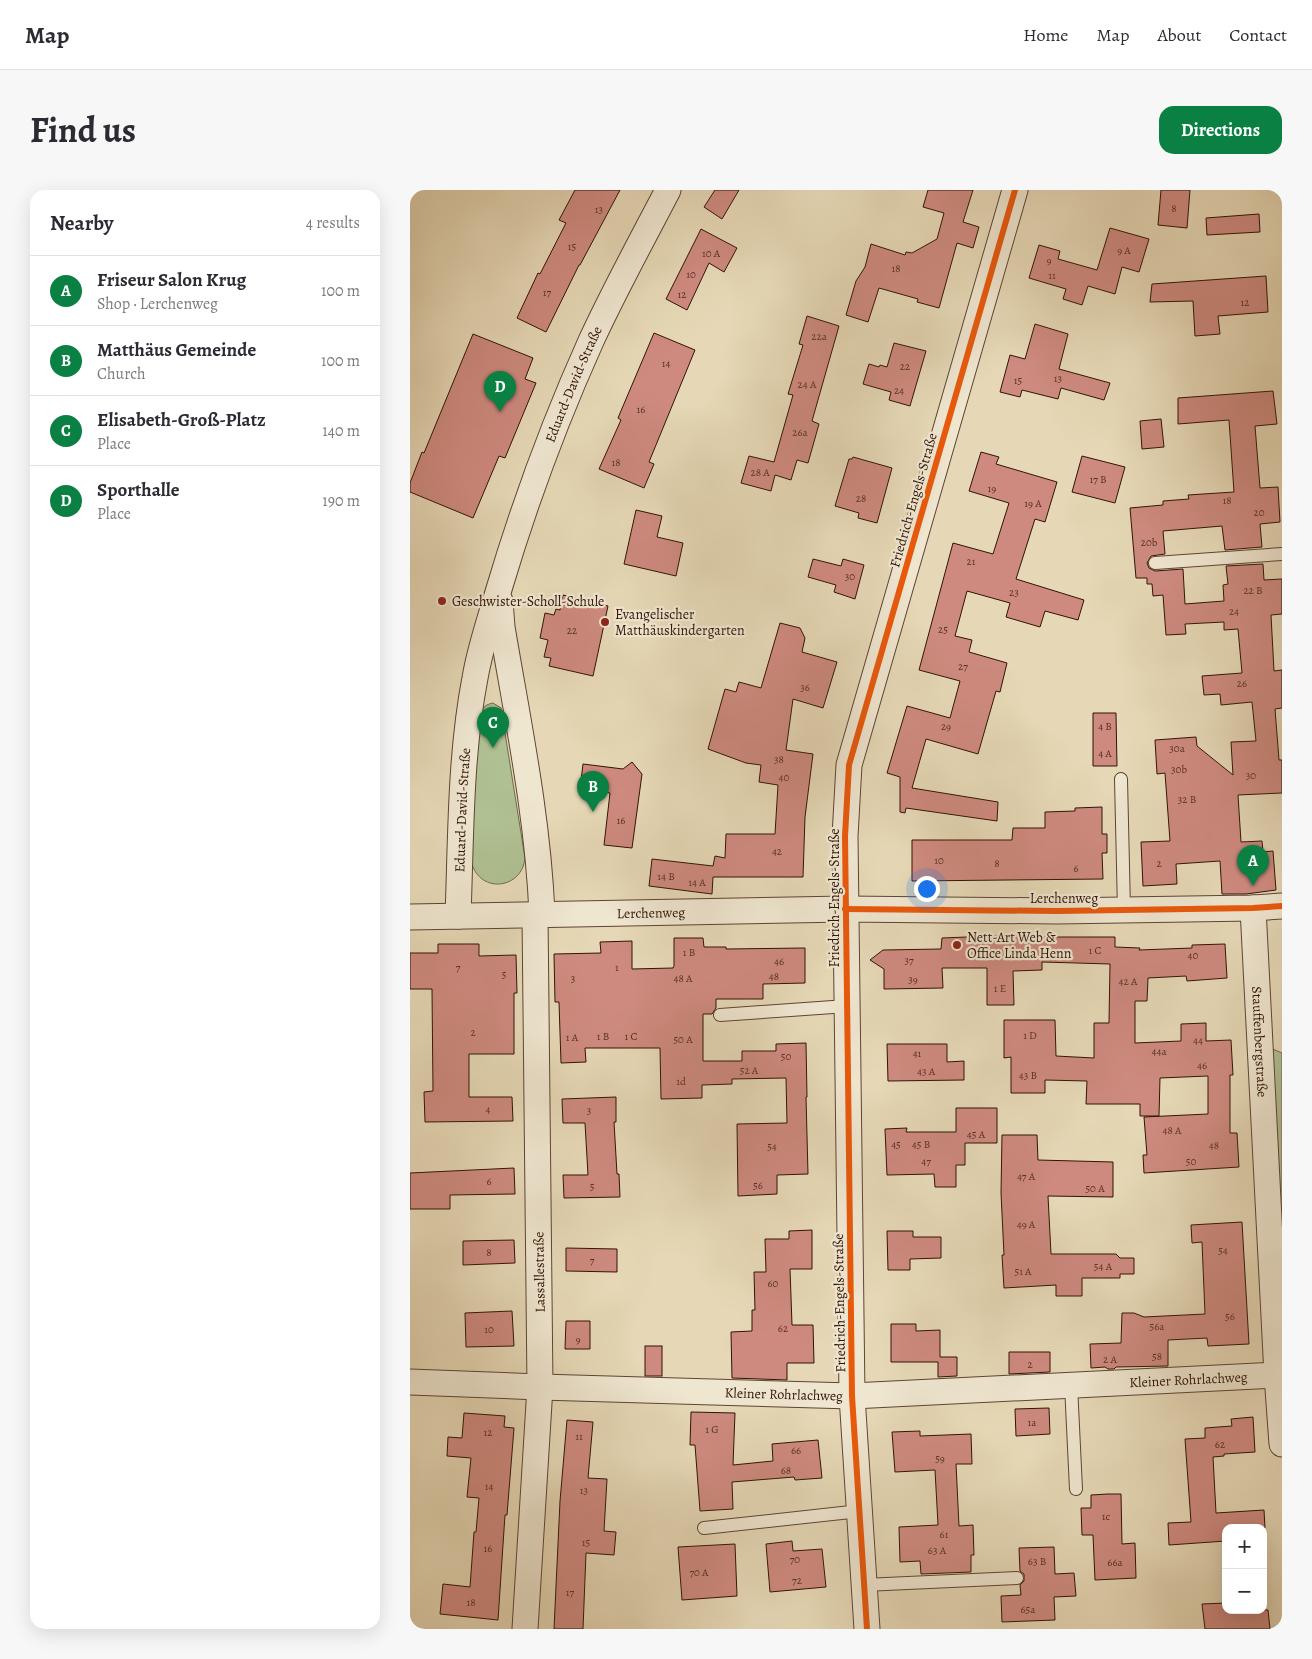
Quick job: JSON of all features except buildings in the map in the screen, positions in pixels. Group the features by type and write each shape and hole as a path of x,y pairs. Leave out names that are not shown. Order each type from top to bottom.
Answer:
{"street":[{"name":"Eduard-David-Straße","path":"458,916 464,766 468,720 482,644 509,552 565,400 628,264 668,190"},
{"name":"Friedrich-Engels-Straße","path":"867,1629 852,1396 844,836 849,765 1015,190"},
{"name":"Eduard-David-Straße","path":"499,588 502,627 535,820 540,872 538,915"},
{"name":"Lerchenweg","path":"410,917 846,909 1057,911 1282,906"},
{"name":"Stauffenbergstraße","path":"1252,908 1282,1444"},
{"name":"Lassallestraße","path":"525,1629 540,1387 538,915"},
{"name":"Kleiner Rohrlachweg","path":"410,1382 852,1396 1277,1375"}],"lane":[{"path":"1155,564 1282,554"},
{"path":"1121,779 1124,910"},
{"path":"720,1015 847,1006"},
{"path":"1071,1385 1076,1489"},
{"path":"704,1528 860,1511"},
{"path":"864,1585 1017,1578"}],"green space":[{"path":"493,703 501,708 525,858 517,876 501,884 484,880 477,874 471,857 480,719 484,708"},
{"path":"1268,1047 1282,1053 1282,1290"}],"cycle path":[{"path":"867,1629 852,1396 845,836 849,765 1015,190"},
{"path":"845,909 1057,911 1282,906"}],"place":[{"name":"Sporthalle","path":"500,412"},
{"name":"Geschwister-Scholl-Schule","path":"442,601"},
{"name":"Evangelischer Matthäuskindergarten","path":"605,622"},
{"name":"Elisabeth-Groß-Platz","path":"493,748"},
{"name":"Matthäus Gemeinde","path":"593,812"},
{"name":"Friseur Salon Krug","path":"1253,886"},
{"name":"Nett-Art Web & Office Linda Henn","path":"957,945"}]}
